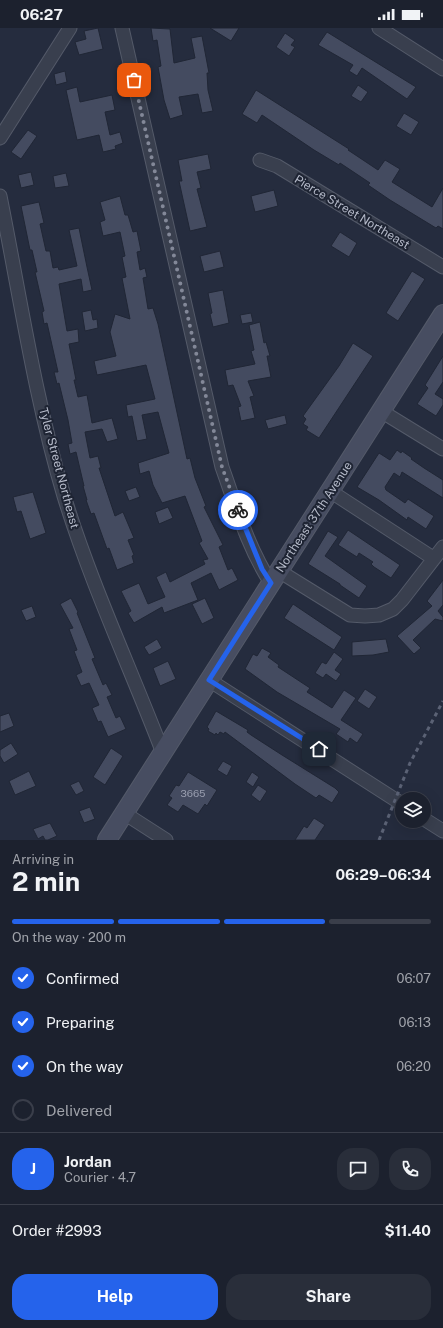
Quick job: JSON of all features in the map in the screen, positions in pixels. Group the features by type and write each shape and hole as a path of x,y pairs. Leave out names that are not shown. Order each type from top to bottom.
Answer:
{"street":[{"path":"0,138 70,28"},
{"path":"122,28 222,467 247,536 262,569 350,615 372,616 379,615 393,609 402,600 443,547"},
{"path":"379,28 443,69"},
{"name":"Pierce Street Northeast","path":"260,160 277,166 443,266"},
{"name":"Tyler Street Northeast","path":"0,196 43,410 64,496 94,583 162,753"},
{"name":"Northeast 37th Avenue","path":"107,840 442,317"},
{"path":"381,411 443,449"},
{"path":"330,491 433,558"},
{"path":"209,680 395,800"},
{"path":"124,813 166,840"},
{"path":"431,823 443,831"}],"building":[{"path":"98,28 103,49 79,55 75,42 86,39 84,31"},
{"path":"151,28 170,29 174,63 195,58 191,38 202,36 209,73 207,73 208,90 213,111 202,113 198,94 179,97 183,115 170,119 164,100 158,67 161,66 157,40 153,41"},
{"path":"210,28 239,28 231,41"},
{"path":"327,32 416,87 407,99 362,68 357,76 349,71 353,65 318,45"},
{"path":"285,33 295,40 291,45 295,47 289,56 276,47"},
{"path":"65,71 67,82 56,85 54,74"},
{"path":"358,85 368,92 361,102 351,96"},
{"path":"77,87 80,102 112,95 115,110 105,112 110,135 120,132 123,143 115,146 116,149 103,152 99,135 77,140 66,90"},
{"path":"256,90 349,149 348,150 378,170 385,160 400,169 392,182 432,207 443,188 443,229 438,226 436,228 390,200 368,185 370,183 340,163 339,165 314,150 262,115 257,123 242,114"},
{"path":"404,113 419,122 411,135 396,126"},
{"path":"28,130 37,136 21,159 11,152"},
{"path":"208,154 211,169 197,172 201,188 197,189 207,227 190,231 179,181 182,181 178,160"},
{"path":"31,172 34,185 21,188 18,175"},
{"path":"66,173 69,186 55,188 53,176"},
{"path":"274,190 278,206 255,212 251,196"},
{"path":"120,196 125,215 128,215 133,232 137,231 141,251 137,252 140,270 145,268 147,277 143,278 148,309 153,308 158,324 187,459 190,458 195,478 206,506 204,507 223,545 219,547 228,570 232,568 238,580 219,590 211,573 191,583 198,600 164,613 162,607 134,623 128,613 131,611 121,591 139,583 148,604 165,597 156,577 166,572 170,582 205,564 203,560 208,559 199,543 202,541 185,496 162,503 153,485 149,471 140,474 138,463 169,453 158,412 142,415 147,439 137,441 132,416 128,417 126,405 155,399 146,365 97,375 94,361 116,356 110,332 115,314 130,319 122,278 126,277 122,257 125,256 120,232 103,236 100,222 105,220 100,202"},
{"path":"39,202 44,223 40,224 46,251 50,251 53,268 58,267 59,270 77,266 69,230 79,228 92,290 83,292 81,279 59,284 67,331 78,329 79,342 69,344 78,397 87,395 92,423 112,418 118,439 107,442 102,429 85,432 90,458 98,456 101,468 99,468 115,516 123,512 134,538 128,540 134,555 132,556 134,563 117,570 109,548 107,549 94,513 91,514 86,500 76,452 70,454 68,444 72,443 68,420 59,383 57,384 54,372 58,372 47,323 44,324 42,312 44,311 35,272 37,272 32,250 30,250 21,206"},
{"path":"340,232 357,243 349,257 331,246"},
{"path":"220,251 224,267 204,272 200,256"},
{"path":"412,271 425,279 398,321 386,313"},
{"path":"223,290 229,323 213,327 208,293"},
{"path":"91,310 93,320 97,319 98,328 85,331 82,312"},
{"path":"251,313 253,322 242,324 240,315"},
{"path":"260,322 264,343 266,342 270,356 267,356 271,377 248,381 254,396 250,397 255,418 241,421 238,407 241,406 233,385 228,386 225,370 255,364 251,351 254,350 249,325"},
{"path":"353,343 373,356 319,438 306,430 308,427 303,424 306,419 303,416 339,366"},
{"path":"443,356 443,382 435,394 443,399 443,405 436,416 417,404 428,388 425,385"},
{"path":"285,415 287,424 268,429 265,420"},
{"path":"397,450 401,453 402,451 412,458 411,459 443,480 443,498 402,472 400,477 394,473 385,487 386,490 405,503 408,499 434,516 426,529 408,517 407,520 379,500 357,487 379,453 390,460"},
{"path":"136,487 140,497 129,501 125,491"},
{"path":"33,492 46,533 30,539 21,511 17,512 13,497"},
{"path":"168,507 173,518 159,524 155,512"},
{"path":"348,530 400,565 391,578 374,567 371,564 373,562 359,553 357,557 338,545"},
{"path":"328,531 338,537 325,556 367,586 359,598 308,564"},
{"path":"443,580 443,605 438,611 443,617 443,621 435,619 413,640 421,648 414,654 397,636 432,606 427,601"},
{"path":"71,598 78,612 77,613 95,658 92,659 103,685 106,683 112,695 107,697 116,718 120,716 126,729 108,737 101,721 98,722 92,708 99,705 89,683 81,686 76,675 82,672 74,651 77,650 69,629 73,628 60,604"},
{"path":"205,598 214,618 202,624 192,604"},
{"path":"293,604 342,637 334,650 284,618"},
{"path":"32,606 36,617 26,621 21,610"},
{"path":"157,639 162,648 149,655 144,647"},
{"path":"386,639 389,652 373,655 352,656 352,642"},
{"path":"262,648 271,653 268,657 279,665 278,667 310,688 307,692 332,708 344,690 356,698 341,720 363,734 357,743 350,738 348,742 336,734 340,729 277,692 245,669 253,654 257,656"},
{"path":"334,652 343,659 335,670 341,674 336,681 326,674 323,678 315,673 322,662 326,664"},
{"path":"168,661 176,679 160,686 153,668"},
{"path":"365,689 377,697 369,709 357,701"},
{"path":"216,711 248,730 247,732 251,735 335,788 339,792 332,803 319,795 316,798 225,732 224,734 220,732 218,735 216,733 215,735 208,731 209,729 207,727"},
{"path":"9,713 14,726 0,732 0,716"},
{"path":"11,743 18,754 4,763 0,756 0,750"},
{"path":"111,748 123,756 105,785 93,777"},
{"path":"223,761 232,766 227,776 217,770"},
{"path":"29,771 36,786 15,795 9,781"},
{"path":"188,772 217,790 207,806 205,804 198,814 183,805 178,812 167,805 172,798 169,796 176,785 179,786"},
{"path":"252,772 259,777 253,787 246,782"},
{"path":"79,781 84,791 76,795 70,785"},
{"path":"258,785 267,791 260,802 251,795"},
{"path":"90,807 95,819 84,823 79,811"},
{"path":"314,818 325,825 315,840 295,840 304,826 307,828"},
{"path":"50,823 57,836 48,840 45,840 43,836 38,839 33,829"}],"railway":[{"path":"379,840 410,763 443,701"}],"way so far":[{"path":"134,80 207,395 222,467 238,510"}],"route":[{"path":"238,510 247,536 262,569 271,583 209,680 319,749"}]}
